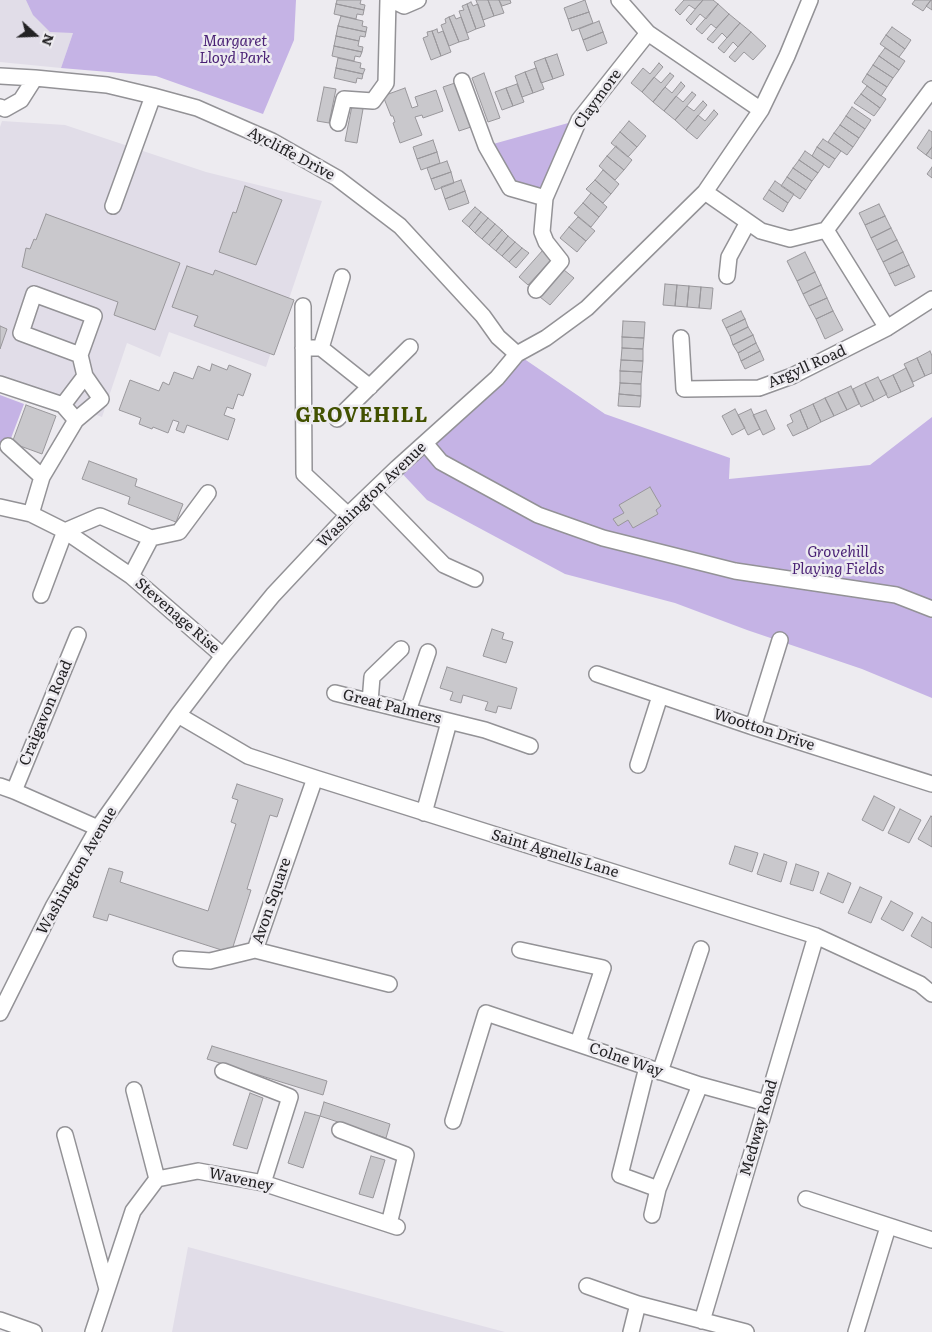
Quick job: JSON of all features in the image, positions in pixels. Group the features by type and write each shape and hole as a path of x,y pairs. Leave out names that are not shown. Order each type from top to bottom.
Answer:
{"street":[{"path":"338,123 344,99 373,101 386,83 390,0 404,6 418,0"},
{"path":"619,0 648,33 761,110"},
{"name":"Washington Avenue","path":"0,1013 53,907 98,828 178,715 223,656 273,595 348,515 497,378 517,354 546,338 587,308 705,192 761,110 787,56 810,0"},
{"name":"Claymore","path":"536,290 561,260 546,242 542,232 546,198 578,120 648,33"},
{"name":"Aycliffe Drive","path":"0,76 107,85 197,108 272,140 337,178 400,226 477,309 498,336 517,354"},
{"path":"0,107 5,109 21,100 35,78"},
{"path":"462,81 486,146 510,188 546,198"},
{"path":"705,192 761,231 790,239 826,230 931,94"},
{"path":"113,206 153,96"},
{"path":"727,276 729,256 748,222"},
{"path":"826,230 888,328"},
{"path":"321,348 342,276"},
{"path":"31,514 42,476 76,420 101,399 85,376 80,355 94,316 34,294 20,333 80,355"},
{"name":"Argyll Road","path":"681,338 684,389 759,388 792,376 888,328 932,299"},
{"path":"303,306 304,474 348,515"},
{"path":"337,419 410,347"},
{"path":"303,348 321,348 370,386"},
{"path":"63,405 85,376"},
{"path":"0,384 63,405 76,420"},
{"path":"425,443 441,462 538,515 602,538 736,571 896,595 932,609"},
{"path":"8,446 42,476"},
{"path":"373,492 444,564 475,579"},
{"path":"41,595 64,532 100,516 151,538 179,532 208,493"},
{"name":"Stevenage Rise","path":"0,506 31,514 64,532 131,576 223,656"},
{"name":"Stevenage Rise","path":"131,576 151,538"},
{"name":"Craigavon Road","path":"78,635 7,789 98,828"},
{"path":"753,727 780,640"},
{"path":"370,702 372,677 401,649"},
{"path":"408,711 428,652"},
{"name":"Wootton Drive","path":"597,674 753,727 932,784"},
{"name":"Great Palmers","path":"335,693 485,730 530,746"},
{"path":"638,765 660,696"},
{"name":"Saint Agnells Lane","path":"178,715 248,756 816,936 920,984 932,994"},
{"name":"Great Palmers","path":"424,813 449,722"},
{"name":"Avon Square","path":"314,778 255,950 388,984"},
{"name":"Medway Road","path":"702,1321 816,936"},
{"path":"658,1189 620,1175 653,1070 701,949"},
{"path":"181,959 210,961 255,950"},
{"path":"520,950 603,968 578,1043"},
{"name":"Colne Way","path":"453,1121 486,1013 653,1070 766,1103"},
{"path":"223,1071 290,1097 263,1183"},
{"path":"652,1215 658,1189 700,1085"},
{"path":"92,1332 133,1211 157,1179 134,1090"},
{"name":"Waveney","path":"157,1179 198,1171 263,1183 393,1225 406,1155 340,1130"},
{"path":"65,1135 107,1289"},
{"path":"806,1199 932,1240"},
{"path":"856,1332 888,1227"},
{"path":"587,1286 638,1304 746,1332"},
{"path":"630,1332 638,1304"},
{"path":"0,1320 34,1332"}],"shaded area":[{"path":"0,0 69,0 73,33 61,68 0,62"},
{"path":"2,121 65,125 206,172 322,201 266,367 169,332 160,357 127,343 102,417 0,377 0,127"},
{"path":"188,1247 407,1306 505,1332 172,1332"}],"green space":[{"name":"Margaret Lloyd Park","path":"26,0 296,0 294,40 263,114 156,76 61,68 73,33 50,32 33,15"},
{"path":"579,120 545,198 510,188 486,146"},
{"name":"Grovehill Playing Fields","path":"517,354 605,414 730,458 729,479 870,465 932,417 932,698 862,669 675,603 565,574 427,500 397,468"},
{"path":"0,395 24,404 8,446 0,443"}],"building":[{"path":"337,0 361,0 360,4 365,5 364,10 336,4"},
{"path":"476,0 488,0 494,16 483,20"},
{"path":"488,0 499,0 504,13 494,16"},
{"path":"499,0 510,0 511,3 502,6"},
{"path":"585,0 589,12 568,19 564,8"},
{"path":"684,0 703,0 695,9 689,5 680,15 675,10"},
{"path":"703,0 713,0 718,4 706,19 700,14 691,25 686,20"},
{"path":"915,0 931,0 923,11 912,4"},
{"path":"932,0 932,10 926,6"},
{"path":"471,2 473,6 478,4 485,26 476,29 467,4"},
{"path":"336,4 364,10 363,15 357,14 356,19 334,14"},
{"path":"467,4 476,29 467,33 459,11 464,10 462,6"},
{"path":"718,4 729,14 716,28 711,24 702,34 696,29"},
{"path":"589,12 593,23 572,31 568,19"},
{"path":"729,14 740,23 727,38 722,33 713,43 707,39"},
{"path":"454,15 456,19 461,17 469,39 459,42 449,17"},
{"path":"341,16 363,21 362,26 367,27 366,32 338,26"},
{"path":"449,17 459,42 449,46 441,25 446,23 445,19"},
{"path":"599,21 603,32 583,40 579,29"},
{"path":"740,23 751,32 738,47 733,42 724,53 718,48"},
{"path":"338,26 366,32 365,37 360,36 359,41 336,36"},
{"path":"892,27 911,40 905,49 886,35"},
{"path":"437,29 438,33 443,31 451,52 441,56 432,31"},
{"path":"432,31 441,56 431,60 423,38 428,36 427,32"},
{"path":"603,32 607,43 587,51 583,40"},
{"path":"751,32 766,46 753,60 744,52 735,62 729,57"},
{"path":"886,35 905,49 899,57 880,44"},
{"path":"336,36 359,41 358,46 363,47 362,52 334,46"},
{"path":"334,46 362,52 360,57 355,56 354,61 332,56"},
{"path":"885,48 905,61 899,70 879,56"},
{"path":"557,54 564,75 553,79 545,58"},
{"path":"879,56 899,70 893,78 873,65"},
{"path":"338,58 361,63 360,68 365,69 363,74 336,68"},
{"path":"545,58 553,79 541,83 534,62"},
{"path":"659,63 663,67 642,92 631,83 643,68 650,74"},
{"path":"873,65 893,78 887,87 867,74"},
{"path":"336,68 363,74 362,79 357,78 356,83 334,78"},
{"path":"536,68 544,89 533,93 525,72"},
{"path":"525,72 533,93 522,97 515,76"},
{"path":"484,73 500,118 488,122 472,78"},
{"path":"670,73 674,76 653,102 642,92 654,77 661,83"},
{"path":"867,74 887,87 881,96 862,82"},
{"path":"681,82 685,86 664,111 653,102 665,87 672,93"},
{"path":"455,83 471,127 459,131 443,87"},
{"path":"517,84 524,102 513,106 506,88"},
{"path":"867,86 886,99 880,108 861,94"},
{"path":"324,87 336,89 329,123 317,121"},
{"path":"405,88 412,108 418,106 415,97 436,90 443,111 423,118 422,115 415,117 422,135 400,143 393,123 395,122 393,116 391,116 383,96"},
{"path":"506,88 513,106 502,110 495,92"},
{"path":"692,92 696,95 675,120 664,111 676,96 683,102"},
{"path":"861,94 880,108 874,116 854,103"},
{"path":"703,101 707,105 686,130 675,120 687,106 694,111"},
{"path":"352,106 363,109 357,143 345,141"},
{"path":"852,107 871,120 865,129 846,116"},
{"path":"714,110 718,114 697,139 686,130 698,115 705,121"},
{"path":"846,116 865,129 859,138 840,125"},
{"path":"629,121 646,136 637,147 620,132"},
{"path":"840,125 859,138 853,147 834,133"},
{"path":"929,130 932,132 932,147 926,155 917,148"},
{"path":"620,132 637,147 628,157 611,143"},
{"path":"834,133 853,147 847,155 828,142"},
{"path":"823,139 841,151 835,159 817,147"},
{"path":"433,140 437,152 417,159 413,147"},
{"path":"616,146 632,160 624,170 607,156"},
{"path":"817,147 835,159 829,168 812,156"},
{"path":"932,147 932,159 926,155"},
{"path":"805,151 824,164 818,173 799,160"},
{"path":"437,152 440,163 421,170 417,159"},
{"path":"607,156 624,170 615,180 599,166"},
{"path":"799,160 818,173 812,181 793,168"},
{"path":"447,161 451,172 431,179 427,168"},
{"path":"932,167 932,178 927,174"},
{"path":"793,168 812,181 806,190 787,177"},
{"path":"603,170 619,184 611,194 595,180"},
{"path":"451,172 454,183 435,190 431,179"},
{"path":"787,177 806,190 800,199 781,186"},
{"path":"461,180 465,191 445,199 441,187"},
{"path":"595,180 611,194 603,203 586,189"},
{"path":"775,181 794,194 788,203 769,190"},
{"path":"245,186 282,200 256,265 219,252 233,212 236,213"},
{"path":"769,190 788,203 783,212 763,199"},
{"path":"465,191 469,203 449,210 445,199"},
{"path":"591,193 607,207 599,217 583,203"},
{"path":"583,203 599,217 591,227 574,213"},
{"path":"879,204 885,216 865,225 859,213"},
{"path":"475,207 481,212 469,227 462,221"},
{"path":"481,212 488,218 475,233 469,227"},
{"path":"46,214 180,263 155,330 114,315 118,302 22,267 26,248 30,249 34,239 36,240"},
{"path":"885,216 891,228 871,238 865,225"},
{"path":"578,217 595,231 586,241 569,227"},
{"path":"488,218 495,224 482,239 475,233"},
{"path":"495,224 502,230 489,245 482,239"},
{"path":"569,227 586,241 577,252 560,238"},
{"path":"891,228 897,240 877,250 871,238"},
{"path":"502,230 508,236 496,251 489,245"},
{"path":"508,236 515,242 502,256 496,251"},
{"path":"897,240 903,252 883,262 877,250"},
{"path":"515,242 522,248 509,262 502,256"},
{"path":"522,248 529,253 516,268 509,262"},
{"path":"543,250 553,258 528,285 519,277"},
{"path":"805,252 815,272 797,281 787,261"},
{"path":"903,252 909,265 889,274 883,262"},
{"path":"909,265 915,277 895,286 889,274"},
{"path":"187,266 213,275 215,270 294,300 274,355 194,326 198,316 172,307"},
{"path":"564,270 574,278 550,305 540,297"},
{"path":"815,272 821,285 803,294 797,281"},
{"path":"665,284 677,285 675,306 663,305"},
{"path":"677,285 689,286 687,307 675,306"},
{"path":"821,285 827,298 809,306 803,294"},
{"path":"689,286 701,287 699,308 687,307"},
{"path":"701,287 713,288 711,309 699,308"},
{"path":"827,298 833,311 816,319 809,306"},
{"path":"741,311 745,319 726,328 722,320"},
{"path":"833,311 843,330 825,339 816,319"},
{"path":"745,319 748,327 730,336 726,328"},
{"path":"623,321 645,322 644,338 622,337"},
{"path":"0,326 7,329 0,349"},
{"path":"748,327 753,335 733,345 730,336"},
{"path":"753,335 756,343 738,353 733,345"},
{"path":"622,337 644,338 643,349 622,348"},
{"path":"756,343 760,351 741,361 738,353"},
{"path":"622,348 643,349 643,361 621,360"},
{"path":"760,351 764,360 745,369 741,361"},
{"path":"930,351 932,356 932,373 925,376 917,358"},
{"path":"917,358 925,376 913,382 904,364"},
{"path":"621,360 643,361 642,372 620,371"},
{"path":"212,364 227,370 229,365 251,374 243,396 238,394 233,409 227,407 224,415 235,419 228,440 187,425 184,433 176,430 179,422 173,420 168,433 153,427 152,429 139,424 141,418 119,410 130,380 159,391 163,382 169,385 174,372 193,379 198,366 210,371"},
{"path":"906,368 914,386 901,392 893,375"},
{"path":"620,371 642,372 641,384 620,383"},
{"path":"893,375 901,392 888,398 880,381"},
{"path":"878,377 887,394 874,401 865,383"},
{"path":"620,383 641,384 641,396 619,394"},
{"path":"865,383 874,401 861,407 853,389"},
{"path":"851,386 859,404 847,410 838,392"},
{"path":"838,392 847,410 834,416 825,398"},
{"path":"619,394 641,396 640,407 618,406"},
{"path":"825,398 834,416 821,422 813,404"},
{"path":"813,404 821,422 808,429 800,410"},
{"path":"26,405 56,416 42,454 12,443"},
{"path":"735,409 745,428 732,435 722,416"},
{"path":"751,409 760,429 748,435 738,415"},
{"path":"766,410 775,429 763,435 753,415"},
{"path":"800,410 808,429 793,436 787,425 793,422 790,415"},
{"path":"89,461 137,479 135,486 183,504 176,522 128,504 130,497 82,479"},
{"path":"650,487 661,506 656,510 658,514 633,528 628,520 618,526 613,519 624,513 619,505"},
{"path":"492,629 504,633 502,639 513,642 506,663 483,656"},
{"path":"447,667 517,688 511,709 498,706 496,713 485,710 488,702 463,695 461,703 450,700 453,692 440,688"},
{"path":"237,784 283,799 277,817 270,815 247,889 251,890 231,953 109,914 107,921 93,917 109,868 123,872 120,882 208,911 236,824 231,822 238,800 232,798"},
{"path":"874,796 895,807 883,831 862,820"},
{"path":"900,809 921,820 909,843 888,833"},
{"path":"932,817 932,847 918,839"},
{"path":"735,846 758,853 752,872 729,864"},
{"path":"764,854 787,862 781,882 757,874"},
{"path":"796,864 819,872 813,891 790,884"},
{"path":"828,873 851,883 843,903 820,893"},
{"path":"860,887 882,897 871,923 848,913"},
{"path":"891,901 913,913 903,931 881,919"},
{"path":"922,917 932,923 932,948 911,936"},
{"path":"212,1046 327,1081 323,1095 207,1059"},
{"path":"250,1093 263,1098 247,1149 233,1145"},
{"path":"324,1102 390,1124 386,1138 320,1116"},
{"path":"305,1112 320,1116 303,1168 288,1163"},
{"path":"371,1156 385,1160 373,1198 359,1194"}],"district":[{"name":"GROVEHILL","path":"362,416"}]}
